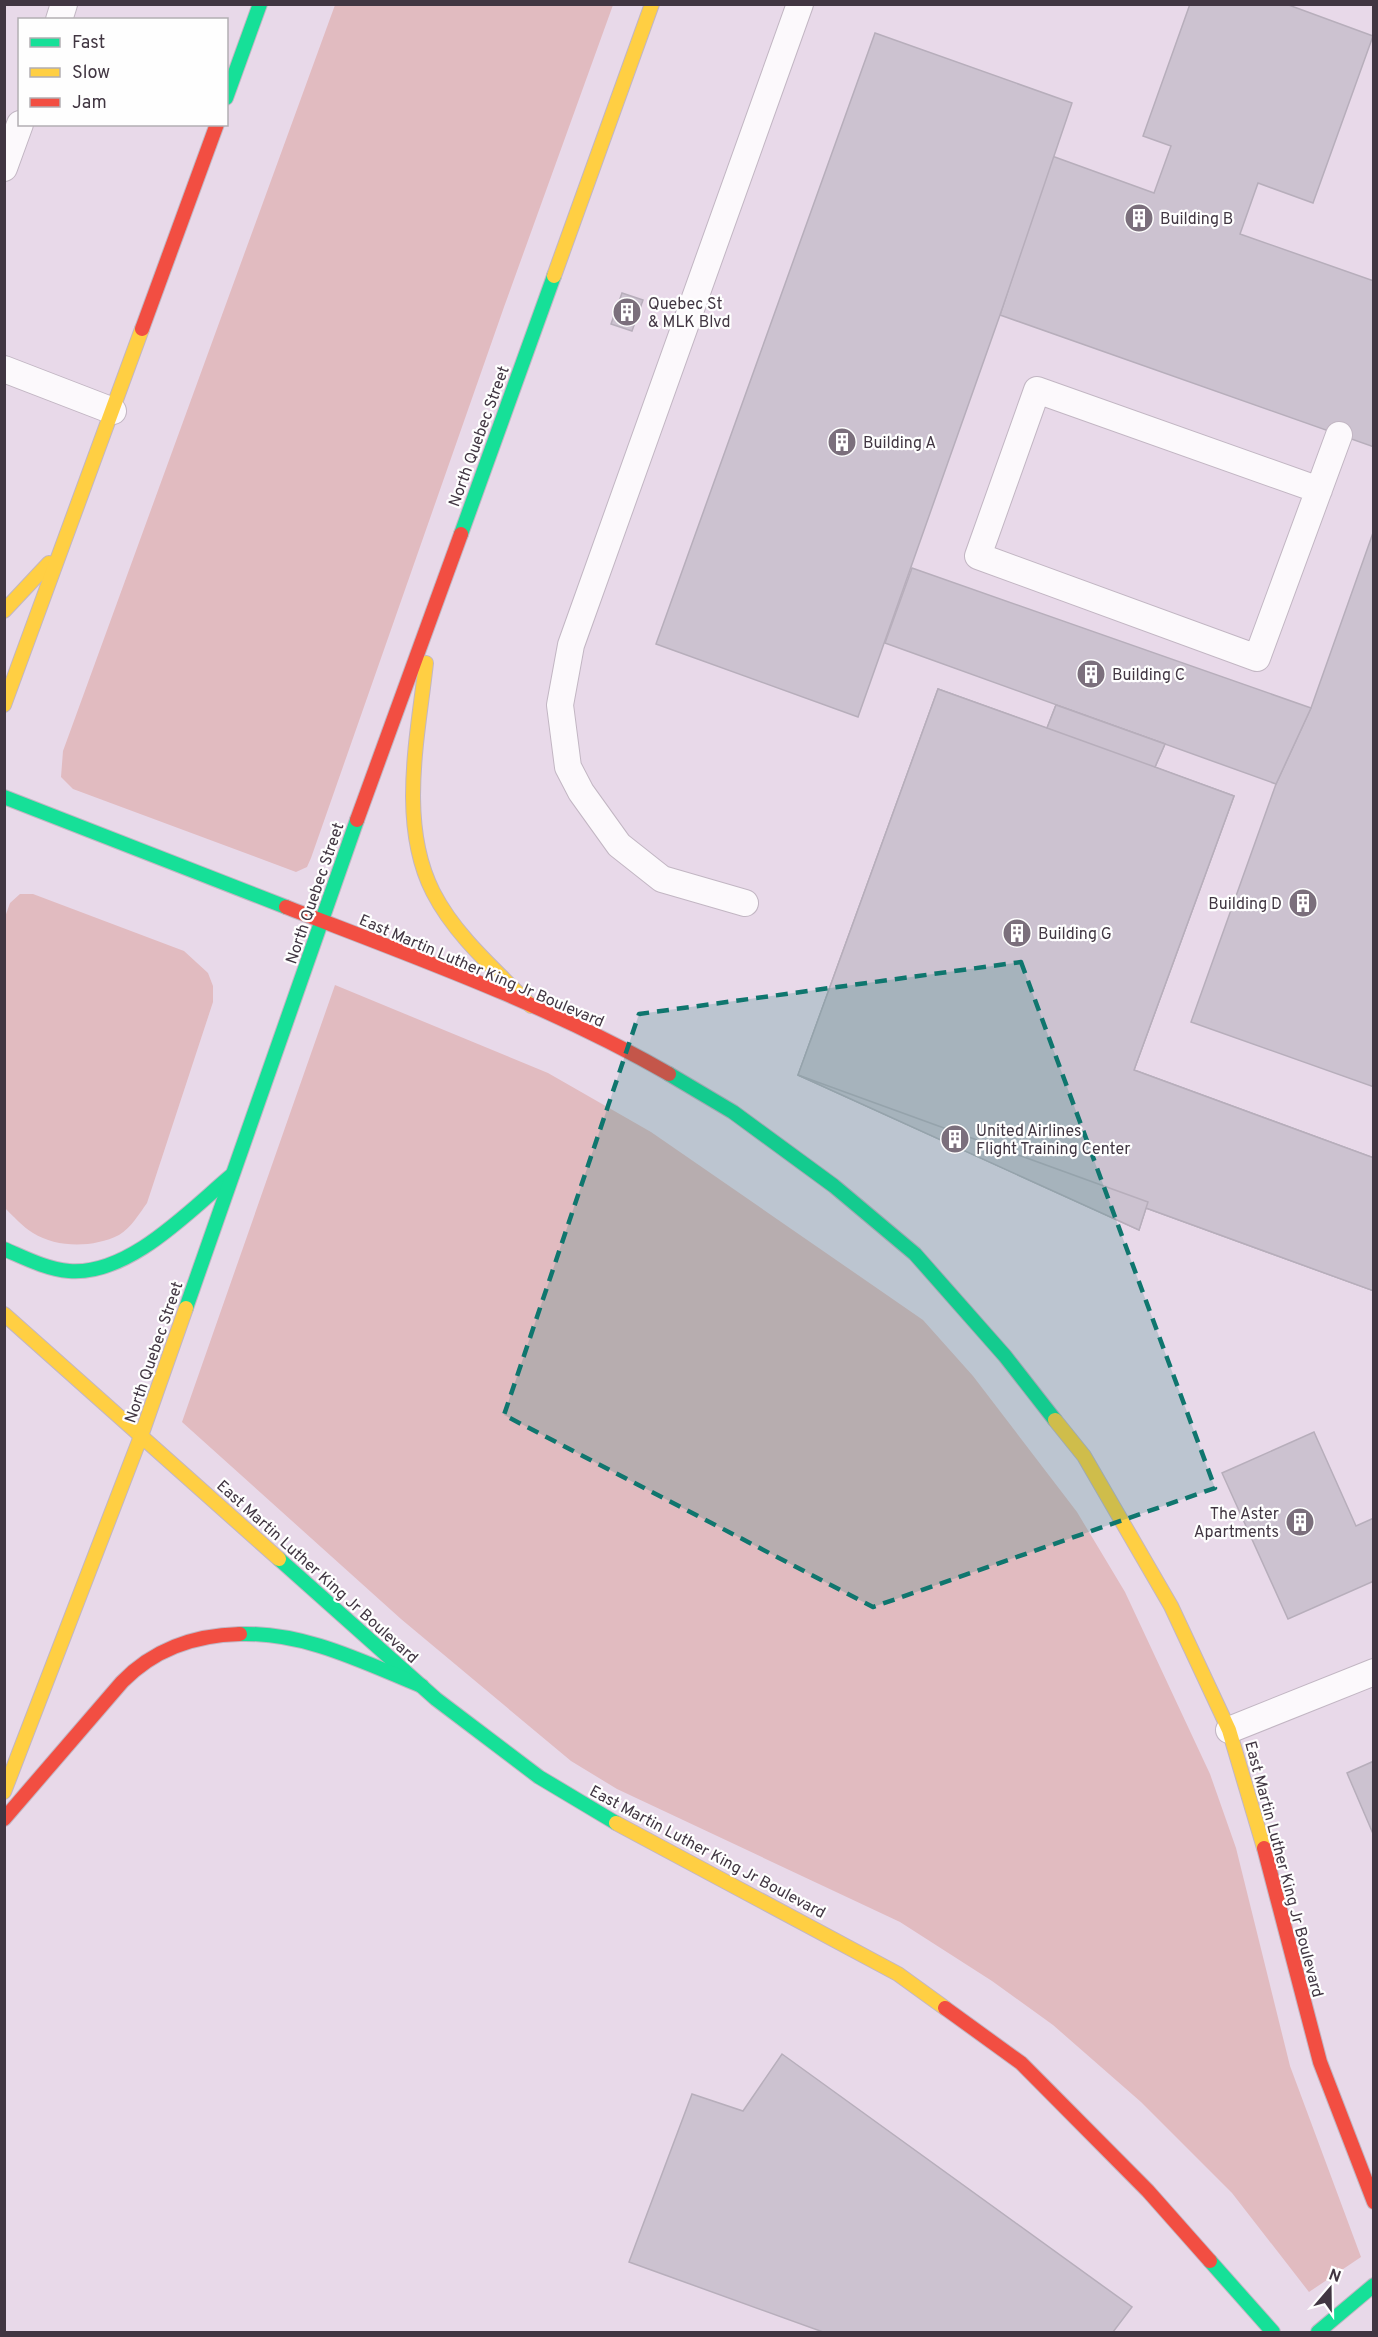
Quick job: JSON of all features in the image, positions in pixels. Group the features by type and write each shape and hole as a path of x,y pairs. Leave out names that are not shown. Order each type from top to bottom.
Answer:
{"main road":[{"path":"228,92 260,4"},
{"name":"North Quebec Street","path":"4,1792 141,1436 321,919 652,4"},
{"path":"4,705 216,126"},
{"path":"4,611 59,553"},
{"path":"430,616 414,791 420,862 433,892 456,924 531,1006"},
{"name":"East Martin Luther King Jr Boulevard","path":"4,797 321,919 531,1006 637,1056 732,1112 834,1186 915,1254 1005,1356 1084,1456 1171,1606 1229,1730 1253,1804 1320,2062 1374,2202"},
{"path":"4,1250 47,1265 78,1271 110,1266 138,1250 233,1174"},
{"name":"East Martin Luther King Jr Boulevard","path":"4,1314 422,1686 539,1777 652,1844 770,1904 898,1974 1021,2063 1148,2191 1273,2332"},
{"path":"4,1819 94,1716 113,1690 145,1661 168,1649 221,1635 252,1633 279,1635 320,1646 422,1686"},
{"path":"1318,2332 1374,2285"}],"lane":[{"path":"745,903 662,879 620,845 581,792 568,767 560,705 571,645 800,4"},
{"path":"4,168 19,126"},
{"path":"4,369 113,411"},
{"path":"1319,490 1037,390 978,556 1257,658 1319,490 1339,435"},
{"path":"1229,1730 1374,1672"}],"highlighted area":[{"path":"1021,962 1215,1488 873,1607 504,1415 639,1014"}],"shaded area":[{"path":"335,5 613,5 504,307 311,858 307,867 296,872 73,789 61,777 63,751"},
{"path":"20,894 33,894 184,951 208,973 213,986 213,1002 147,1203 127,1229 119,1235 98,1242 64,1244 43,1238 26,1228 5,1208 5,917 10,903"},
{"path":"335,985 548,1073 651,1132 923,1320 973,1376 1077,1512 1125,1592 1210,1774 1236,1848 1290,2066 1361,2257 1309,2292 1232,2193 1141,2102 1053,2025 992,1981 900,1922 617,1789 571,1761 401,1619 182,1422"}],"building":[{"name":"Building B","path":"1190,4 1286,4 1373,36 1313,203 1258,183 1240,234 1374,281 1374,447 1000,315 1052,156 1154,193 1171,146 1143,136"},
{"name":"Building A","path":"875,33 1072,103 858,717 656,644"},
{"name":"Quebec St & MLK Blvd","path":"622,293 643,300 632,331 611,324"},
{"name":"Building D","path":"1374,530 1374,1087 1191,1022 1276,784 1311,708"},
{"name":"Building C","path":"912,568 1311,708 1276,784 885,643"},
{"name":"Building G","path":"938,689 1234,796 1134,1070 1374,1158 1374,1291 1146,1208 1148,1202 798,1075"},
{"name":"Building G","path":"938,689 1047,728 1056,705 1165,744 1155,767 1234,796 1134,1070 1374,1158 1374,1291 1146,1208 1139,1230 798,1075"},
{"path":"1056,705 1165,744 1155,767 1047,728"},
{"name":"United Airlines Flight Training Center","path":"798,1075 1148,1202 1139,1230"},
{"name":"The Aster Apartments","path":"1314,1432 1356,1526 1374,1518 1374,1581 1288,1619 1222,1473"},
{"path":"1374,1761 1374,1836 1347,1773"},
{"path":"782,2054 1132,2307 1113,2332 823,2332 629,2262 692,2094 743,2111"}],"traffic: fast":[{"path":"228,92 260,4"},
{"path":"461,534 554,276"},
{"path":"4,797 286,907"},
{"path":"186,1308 357,820"},
{"path":"669,1074 733,1112 834,1186 915,1254 1005,1356 1055,1420"},
{"path":"4,1249 44,1266 60,1270 92,1270 114,1263 157,1238 232,1175"},
{"path":"279,1559 436,1699 539,1777 616,1823"},
{"path":"240,1634 288,1638 311,1643 356,1658 422,1686"},
{"path":"1210,2261 1273,2332"},
{"path":"1318,2332 1374,2285"}],"traffic: slow":[{"path":"554,276 652,4"},
{"path":"4,705 142,329"},
{"path":"4,611 49,563"},
{"path":"426,663 413,779 416,837 422,865 433,892 453,924 478,953 531,1006"},
{"path":"4,1792 141,1436 186,1308"},
{"path":"4,1314 279,1559"},
{"path":"1055,1420 1084,1456 1171,1606 1229,1730 1264,1848"},
{"path":"616,1823 898,1974 945,2008"}],"traffic: jam":[{"path":"142,329 216,126"},
{"path":"357,820 461,534"},
{"path":"286,907 481,983 577,1026 669,1074"},
{"path":"4,1819 134,1671 176,1646 207,1637 240,1634"},
{"path":"1264,1848 1320,2062 1374,2202"},
{"path":"945,2008 1021,2063 1148,2191 1210,2261"}],"place":[{"name":"Building B","path":"1139,218"},
{"name":"Quebec St & MLK Blvd","path":"627,312"},
{"name":"Building A","path":"842,442"},
{"name":"Building C","path":"1091,674"},
{"name":"Building D","path":"1303,903"},
{"name":"Building G","path":"1017,933"},
{"name":"United Airlines Flight Training Center","path":"955,1139"},
{"name":"The Aster Apartments","path":"1300,1522"}]}
